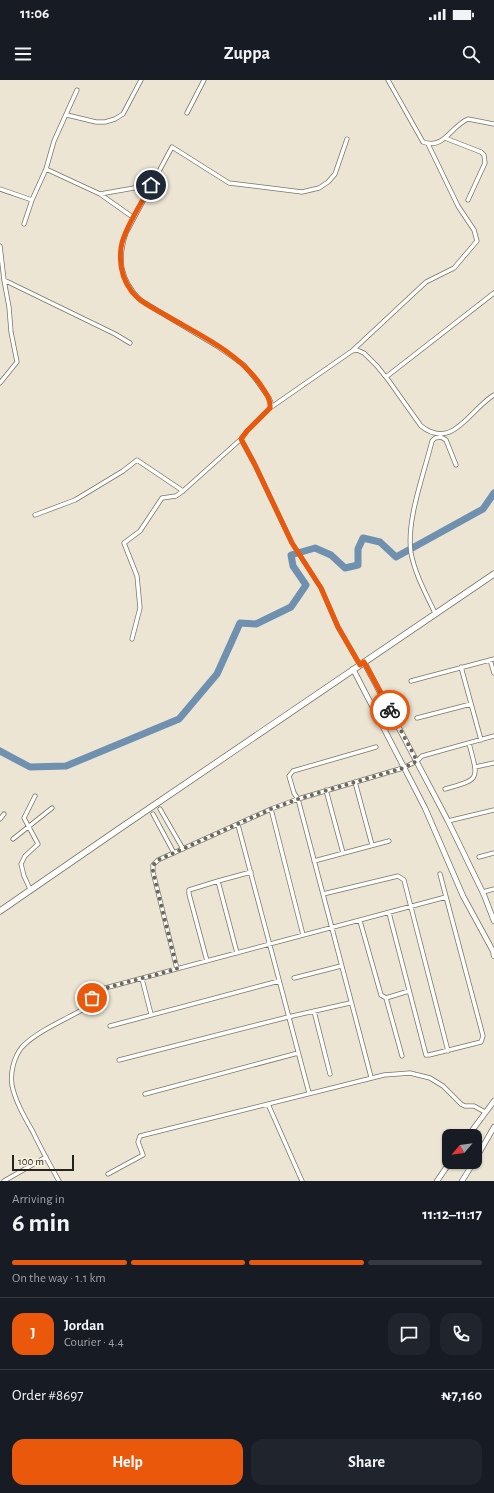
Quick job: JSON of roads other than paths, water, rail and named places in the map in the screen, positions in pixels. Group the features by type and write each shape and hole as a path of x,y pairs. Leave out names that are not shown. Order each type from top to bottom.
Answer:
{"main road":[{"path":"0,911 30,889 494,574"}],"street":[{"path":"66,115 96,122 105,122 115,119 123,114 141,80"},
{"path":"187,113 204,80"},
{"path":"388,80 419,138 423,142 428,144 438,143 468,119 494,124"},
{"path":"24,224 32,200 46,169 54,141 77,90"},
{"path":"270,408 271,403 266,394 244,365 217,346 140,300 132,291 122,273 121,247 126,233 172,147 229,183 302,192 319,188 328,182 335,174 347,138"},
{"path":"444,138 481,152 486,158 468,200"},
{"path":"132,639 140,608 138,576 124,542 140,531 162,498 176,496 183,492 241,439 270,408 352,351 426,282 454,268 477,241 474,230 458,206 428,144"},
{"path":"46,169 100,194 134,218"},
{"path":"100,194 151,185"},
{"path":"0,189 32,200"},
{"path":"0,246 11,332 17,362 0,383"},
{"path":"4,280 115,334 130,343"},
{"path":"386,377 494,292"},
{"path":"352,351 357,350 364,353 386,377 421,426 426,430 436,433 451,432 459,427 480,405 494,395"},
{"path":"435,613 418,576 411,554 410,540 414,509 432,441 435,438 441,437 446,440 456,465"},
{"path":"241,439 292,543 321,588 338,627 362,663 417,761 483,892 494,921"},
{"path":"36,515 75,500 123,471 137,460 183,492"},
{"path":"411,681 492,659 494,673"},
{"path":"462,667 481,740"},
{"path":"354,670 403,768 425,808 463,896 493,951 494,956"},
{"path":"417,718 471,704"},
{"path":"177,969 153,872 153,865 158,860 271,809 298,799 403,768 417,761 422,756 494,736"},
{"path":"445,789 470,781 475,774 469,743"},
{"path":"371,1077 350,1003 298,799 294,793 289,776 293,771 376,747"},
{"path":"475,768 494,763"},
{"path":"355,782 372,845"},
{"path":"326,790 343,853"},
{"path":"30,889 24,876 21,864 25,856 38,844 38,840 24,818 24,815 35,796"},
{"path":"13,839 52,808"},
{"path":"160,809 183,849"},
{"path":"271,809 303,935"},
{"path":"448,822 494,810"},
{"path":"0,819 4,814"},
{"path":"153,814 174,853"},
{"path":"238,825 309,1093"},
{"path":"314,861 389,841"},
{"path":"479,857 494,853"},
{"path":"207,961 188,892 191,888 251,872"},
{"path":"389,913 425,1053 429,1055 481,1042 483,1036 440,874"},
{"path":"323,894 398,876 404,880 448,1051"},
{"path":"218,881 237,953"},
{"path":"483,892 494,889"},
{"path":"59,1181 16,1098 12,1084 12,1070 15,1058 31,1039 82,1010 88,1004 94,991 446,897"},
{"path":"360,921 379,992 386,998 402,1056"},
{"path":"294,978 341,966"},
{"path":"142,979 151,1014"},
{"path":"110,1026 279,981"},
{"path":"386,998 409,991"},
{"path":"119,1060 288,1017 350,1003"},
{"path":"314,1012 330,1074"},
{"path":"145,1094 298,1053"},
{"path":"108,1174 143,1155 138,1142 140,1136 371,1077 396,1073 420,1075 430,1078 443,1086 461,1104 466,1106 474,1106 485,1112"},
{"path":"473,1129 494,1101"},
{"path":"268,1104 302,1181"},
{"path":"482,1147 494,1127"},
{"path":"4,1181 46,1157"},
{"path":"437,1181 445,1169"},
{"path":"462,1181 469,1169"}],"waterway":[{"path":"0,751 30,767 66,766 179,719 217,674 240,623 256,624 291,607 306,585 293,566 291,555 315,548 331,555 345,568 358,565 358,549 363,538 380,542 396,557 483,509 494,493"}]}
